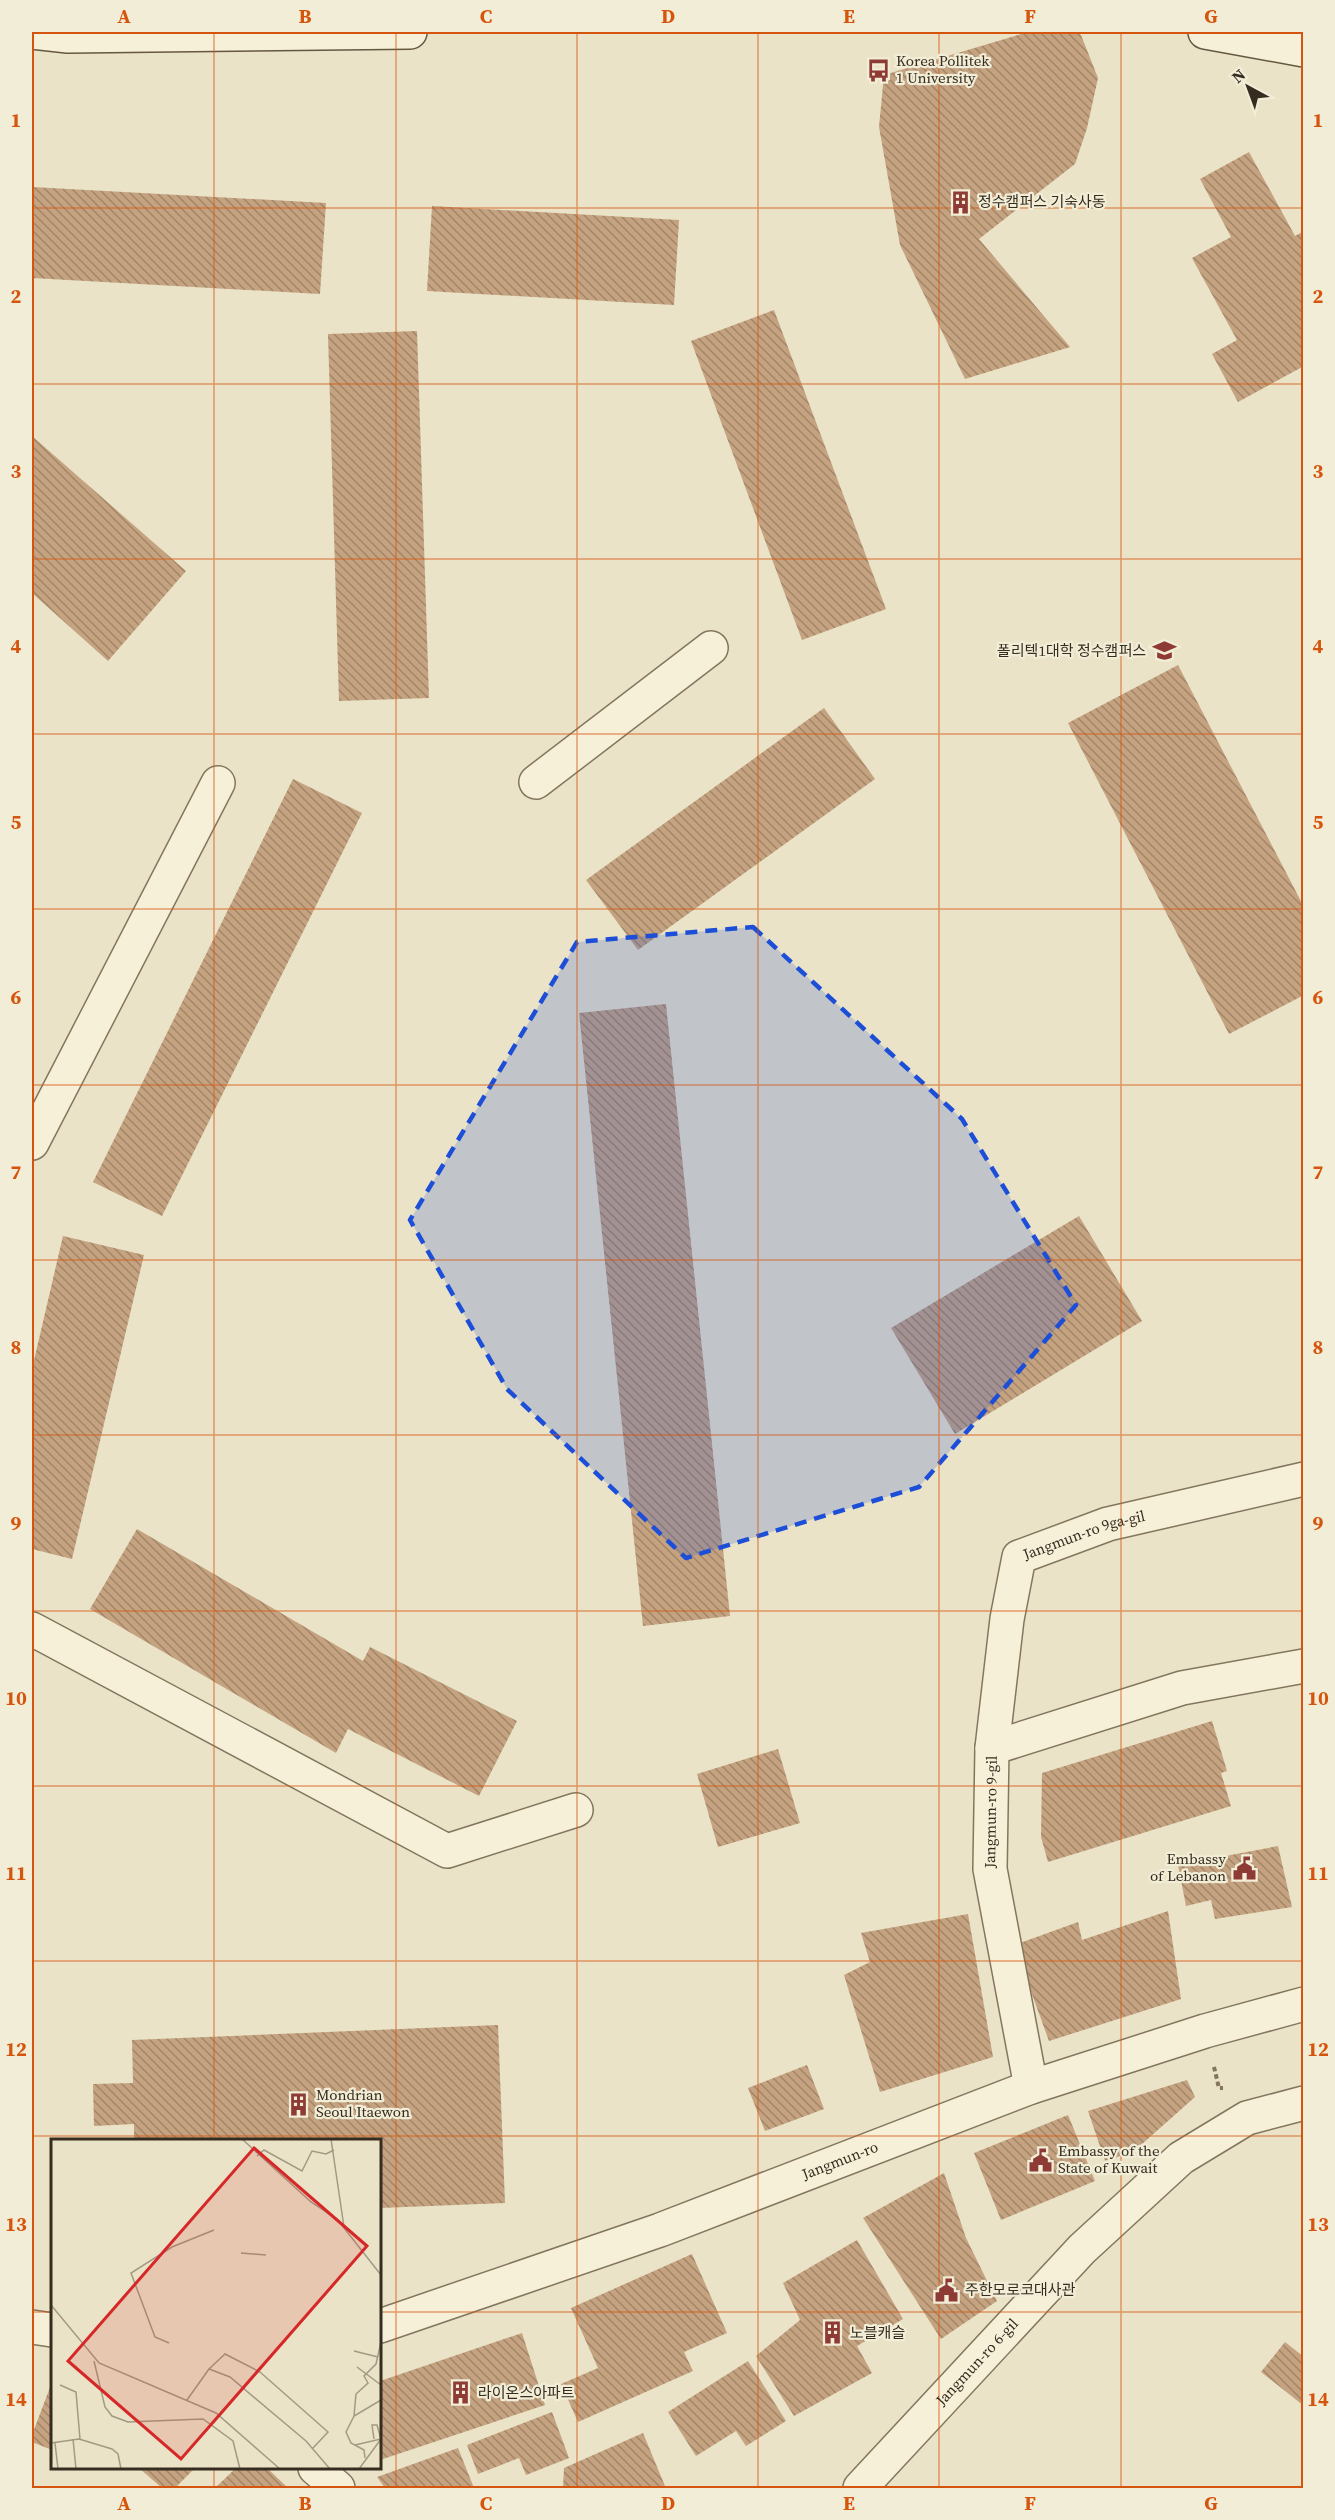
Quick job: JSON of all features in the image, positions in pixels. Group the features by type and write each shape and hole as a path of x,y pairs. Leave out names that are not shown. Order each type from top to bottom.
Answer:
{"street":[{"path":"32,32 69,34 410,32"},
{"path":"1205,32 1304,50"},
{"path":"536,782 711,648"},
{"path":"32,1143 218,783"},
{"name":"Jangmun-ro 9ga-gil","path":"992,1748 1007,1619 1019,1557 1108,1524 1304,1479"},
{"path":"32,1629 447,1851 576,1810"},
{"name":"Jangmun-ro 9-gil","path":"1031,2087 990,1869 992,1748 1182,1688 1304,1666"},
{"name":"Jangmun-ro","path":"381,2326 660,2230 1031,2087 1205,2031 1304,2004"},
{"name":"Jangmun-ro 6-gil","path":"860,2488 1082,2249 1180,2158 1247,2118 1304,2103"},
{"path":"32,2327 51,2330"},
{"path":"32,2333 51,2338"},
{"path":"316,2469 338,2488"}],"path":[{"path":"1205,2031 1220,2088 1230,2088"}],"highlighted area":[{"path":"753,927 962,1119 1076,1305 919,1487 686,1558 507,1389 410,1220 577,942"}],"building":[{"name":"정수캠퍼스 기숙사동","path":"1028,32 1076,32 1081,35 1098,78 1087,128 1075,164 979,239 1070,347 965,379 900,245 879,127 884,75"},
{"path":"1249,152 1295,236 1304,231 1304,366 1238,402 1212,354 1237,340 1192,258 1231,237 1200,179"},
{"path":"32,187 326,203 320,294 32,278"},
{"path":"432,206 679,220 674,305 427,291"},
{"path":"774,310 886,609 802,640 691,341"},
{"path":"417,331 429,698 339,701 328,334"},
{"path":"32,436 186,571 108,661 32,593"},
{"path":"1178,665 1304,907 1304,995 1229,1034 1068,723"},
{"path":"824,708 875,779 638,950 586,880"},
{"path":"293,779 362,813 162,1216 93,1182"},
{"path":"666,1004 730,1616 643,1626 579,1013"},
{"path":"1079,1216 1142,1321 955,1434 891,1328"},
{"path":"63,1236 144,1255 72,1559 32,1549 32,1369"},
{"path":"137,1529 363,1661 370,1647 517,1721 479,1796 348,1729 336,1753 90,1609"},
{"path":"1212,1721 1227,1771 1221,1773 1231,1806 1048,1862 1041,1837 1042,1773"},
{"path":"778,1749 800,1823 718,1847 697,1774"},
{"path":"1278,1846 1292,1907 1215,1919 1211,1900 1186,1906 1178,1865"},
{"path":"1168,1911 1181,1999 1049,2041 1025,1975 1020,1943 1078,1922 1082,1940"},
{"path":"968,1914 993,2057 880,2092 844,1975 870,1962 861,1933"},
{"name":"Mondrian Seoul Itaewon","path":"498,2025 505,2203 381,2208 381,2139 134,2139 134,2124 94,2126 93,2084 133,2083 132,2040"},
{"path":"807,2065 824,2109 765,2131 748,2088"},
{"path":"1187,2080 1195,2097 1133,2152 1105,2161 1088,2111"},
{"path":"1068,2115 1095,2181 1001,2220 974,2153"},
{"path":"944,2173 966,2238 997,2301 941,2339 863,2218"},
{"name":"노블캐슬","path":"857,2240 903,2319 857,2346 872,2373 794,2416 756,2356 800,2320 783,2283"},
{"path":"692,2254 727,2333 684,2352 693,2371 578,2422 561,2384 598,2368 571,2308"},
{"name":"라이온스아파트","path":"522,2333 545,2405 381,2460 381,2381"},
{"path":"1285,2342 1304,2357 1304,2406 1261,2372"},
{"path":"748,2361 786,2421 746,2446 736,2431 696,2456 668,2412"},
{"path":"51,2385 51,2450 32,2442 32,2435"},
{"path":"552,2412 569,2458 526,2475 519,2458 478,2474 467,2445"},
{"path":"643,2433 665,2486 659,2488 563,2488 564,2468"},
{"path":"458,2448 474,2488 385,2488 377,2477"},
{"path":"140,2469 194,2469 175,2488 162,2488"},
{"path":"235,2469 268,2469 288,2488 215,2488"}],"place":[{"name":"Korea Pollitek 1 University","path":"878,70"},
{"name":"정수캠퍼스 기숙사동","path":"960,202"},
{"name":"폴리텍1대학 정수캠퍼스","path":"1164,651"},
{"name":"Embassy of Lebanon","path":"1244,1868"},
{"name":"Mondrian Seoul Itaewon","path":"298,2104"},
{"name":"Embassy of the State of Kuwait","path":"1040,2160"},
{"name":"주한모로코대사관","path":"947,2290"},
{"name":"노블캐슬","path":"832,2333"},
{"name":"라이온스아파트","path":"460,2393"}]}
